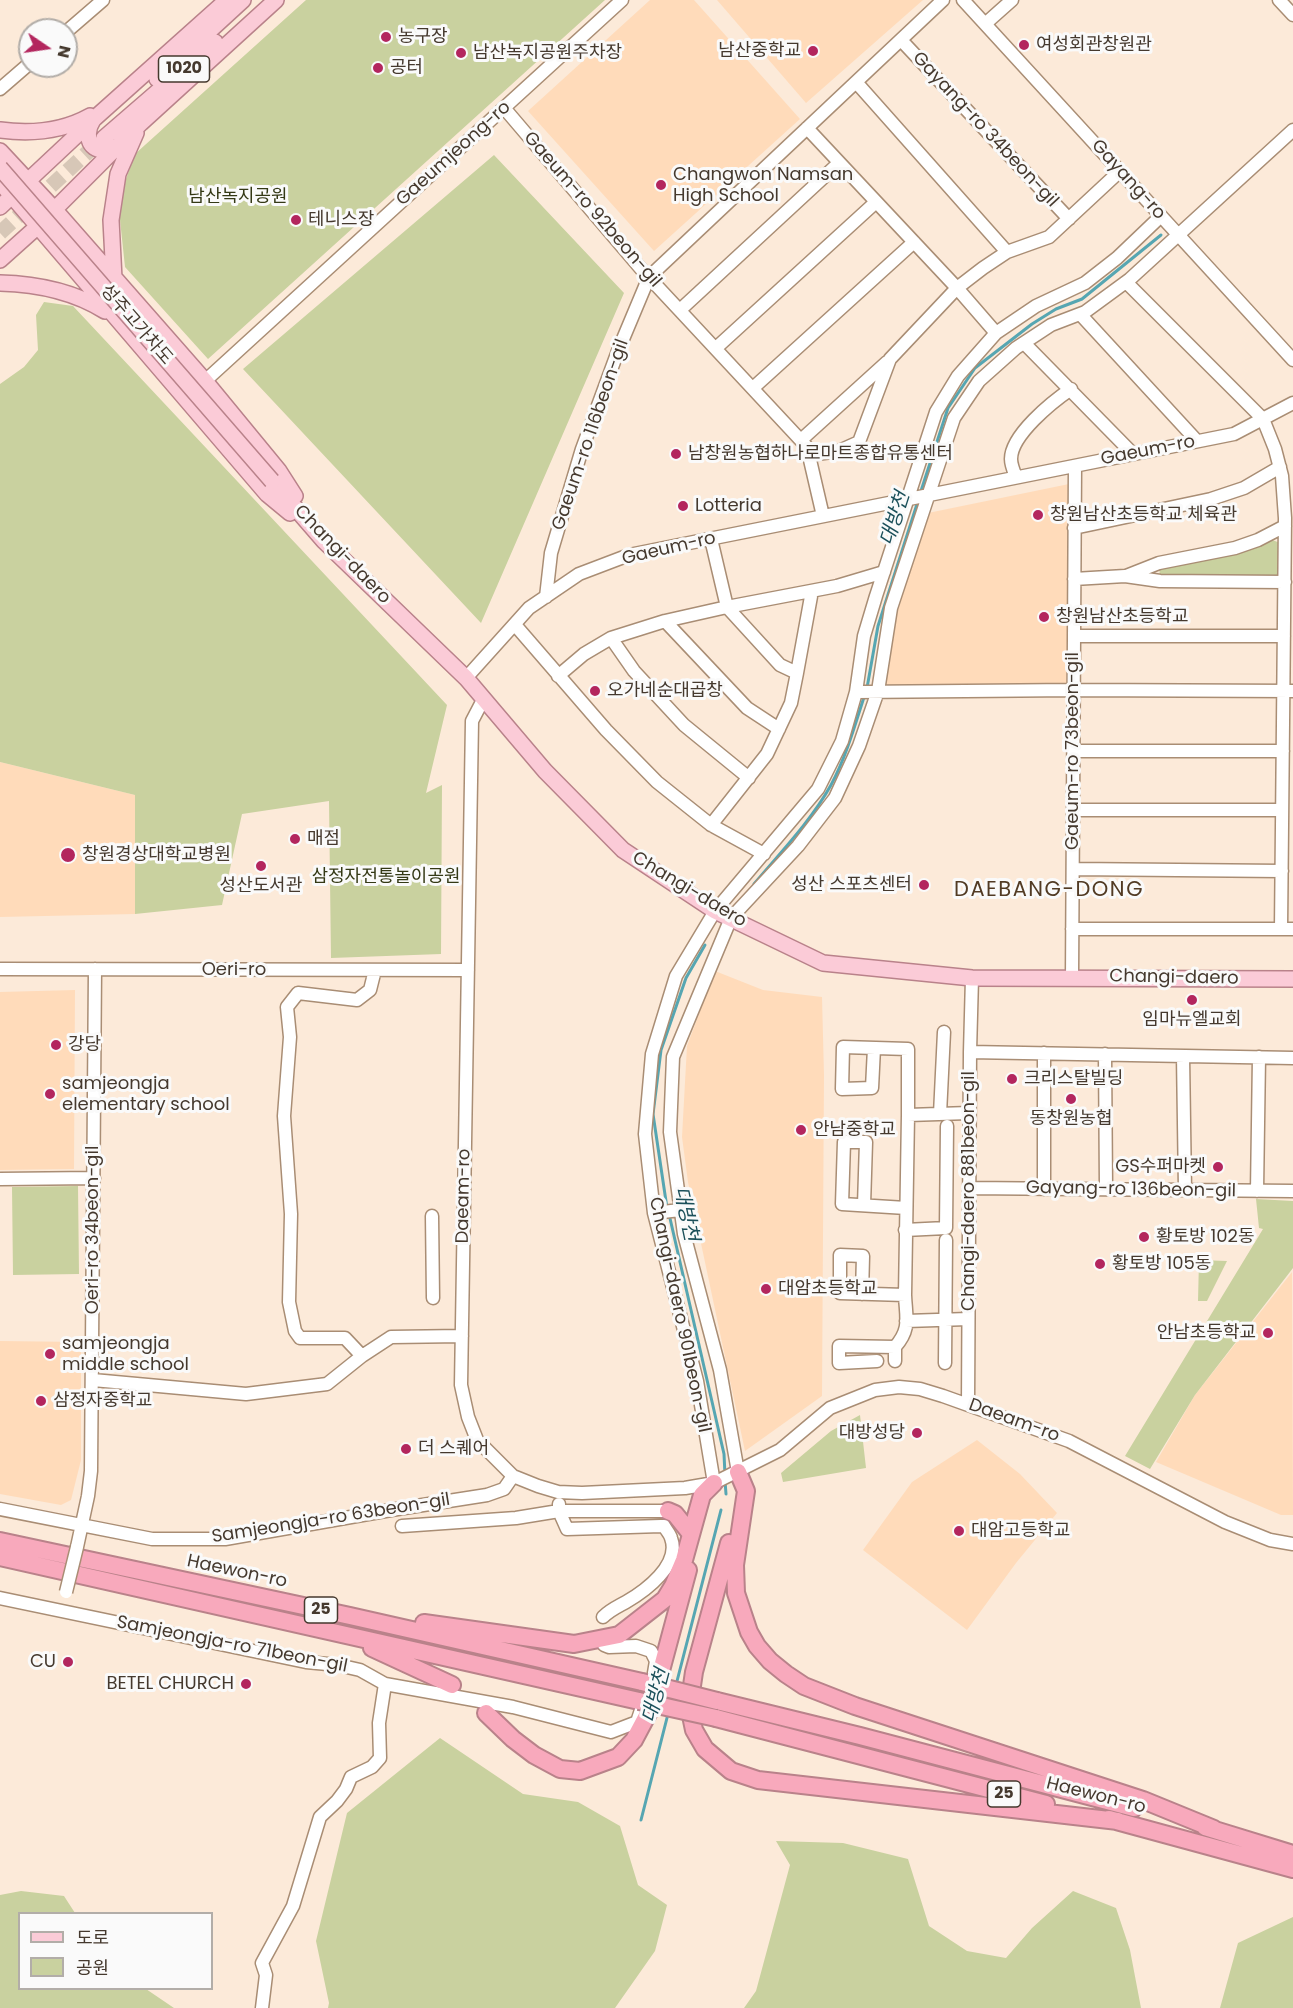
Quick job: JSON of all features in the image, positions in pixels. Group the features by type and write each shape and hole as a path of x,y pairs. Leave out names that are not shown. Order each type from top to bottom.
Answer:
{"highway":[{"path":"738,1472 746,1491 735,1565 736,1593 749,1632 757,1646 786,1674 804,1686 855,1706 1143,1800 1214,1829"},
{"path":"486,1713 534,1755 560,1769 580,1771 618,1757 634,1740 651,1708 705,1508 714,1483"},
{"path":"350,1616 574,1644 619,1635 665,1599 684,1560 702,1495 714,1483"},
{"path":"668,1511 675,1514 691,1534"},
{"path":"742,1512 731,1539 694,1672 689,1706 694,1730 705,1749 731,1771 758,1780 1118,1821"},
{"name":"Haewon-ro","path":"0,1541 350,1616 642,1682 716,1710 984,1789 1118,1821 1293,1869"},
{"name":"Haewon-ro","path":"0,1557 639,1701 716,1710 860,1736 1214,1829 1293,1854"},
{"path":"345,1634 452,1685"}],"main road":[{"path":"0,130 37,131 74,125 108,106 227,0"},
{"path":"0,207 99,129 243,0"},
{"name":"1020","path":"99,129 263,0"},
{"path":"0,261 141,123 276,0"},
{"path":"99,129 108,106"},
{"path":"114,279 111,220 118,174 141,123"},
{"path":"99,129 88,128 87,133 93,146 98,150 106,151 119,146"},
{"path":"0,151 54,208 205,381 279,471 324,541"},
{"name":"성주고가차도","path":"0,168 272,481"},
{"path":"0,182 267,494 324,541"},
{"path":"0,283 29,285 72,293 119,321"},
{"name":"Changi-daero","path":"272,481 324,541 466,678 545,771 623,850 715,910 823,963 972,978 1293,979"}],"street":[{"path":"78,22 103,0"},
{"name":"Gaeumjeong-ro","path":"205,381 622,0"},
{"name":"Gayang-ro 34beon-gil","path":"649,277 943,0"},
{"name":"Gayang-ro","path":"963,0 1293,360"},
{"path":"985,24 1012,0"},
{"path":"1279,0 1293,15"},
{"name":"Gayang-ro 34beon-gil","path":"901,40 1069,219"},
{"path":"0,89 18,73"},
{"path":"856,82 1007,252"},
{"name":"Gaeum-ro 92beon-gil","path":"505,109 649,277 807,447 823,516"},
{"path":"807,128 957,288 996,333"},
{"path":"738,1472 720,1370 684,1234 680,1210 670,1132 673,1057 731,918 798,846 835,798 859,746 878,691 891,608 954,418 979,381 1024,343 1052,325 1080,314 1126,282 1293,130"},
{"path":"680,310 839,163"},
{"path":"801,440 890,359 957,288 1007,252 1049,237 1120,171"},
{"path":"716,348 876,202"},
{"name":"Changi-daero 901beon-gil","path":"714,1483 697,1381 654,1213 645,1134 652,1054 676,976 715,910 818,789 842,741 856,692 864,636 884,572 910,499 936,412 958,376 996,333 1036,306 1085,283 1117,258 1161,216"},
{"path":"753,388 914,242"},
{"name":"Gaeum-ro 116beon-gil","path":"546,597 551,553 582,449 618,351 649,277"},
{"path":"1072,929 1287,929 1282,871 1282,810 1283,750 1288,691 1284,636 1284,492 1280,468 1263,419 1126,282"},
{"path":"1080,314 1197,441"},
{"path":"1024,343 1133,454"},
{"path":"809,455 839,451 859,442 890,359"},
{"path":"1016,477 1011,458 1018,442 1036,416 1071,389"},
{"name":"Gaeum-ro","path":"466,678 516,626 530,608 579,574 629,555 1234,434 1293,403"},
{"name":"Gaeum-ro 73beon-gil","path":"1071,977 1075,466"},
{"path":"1074,528 1211,499 1252,484 1280,468"},
{"path":"1125,576 1159,563 1235,548 1258,540 1285,526"},
{"path":"711,539 727,607 780,665 797,673"},
{"path":"558,676 584,654 611,638 665,621 837,586 884,572"},
{"path":"1074,579 1125,576 1160,581 1285,582"},
{"path":"711,825 767,754 779,729 790,703 812,591"},
{"path":"665,621 747,708 779,729"},
{"path":"516,626 606,730 657,783 711,825 764,854"},
{"path":"1074,636 1284,636"},
{"path":"611,638 634,671 684,725 749,778"},
{"path":"856,692 1288,691"},
{"name":"Daeam-ro","path":"484,698 472,721 461,1385 468,1417 477,1440 513,1476 558,1492 686,1488 714,1483 780,1450 830,1408 875,1390 899,1387 920,1389 1070,1441 1225,1522 1270,1540 1293,1544"},
{"path":"1073,751 1283,750"},
{"path":"1073,810 1282,810"},
{"path":"1073,869 1282,871"},
{"name":"Oeri-ro","path":"0,969 468,970"},
{"name":"Oeri-ro 34beon-gil","path":"61,1611 82,1526 91,1471 95,969"},
{"path":"362,1356 345,1338 300,1338 295,1331 289,1302 291,1214 284,1116 290,1037 287,1007 298,993 357,1000 370,990 375,970"},
{"name":"Changi-daero 881beon-gil","path":"968,1404 972,978"},
{"path":"939,1114 944,1032"},
{"path":"874,1048 908,1049 906,1322 904,1336 895,1347 895,1361"},
{"path":"970,1052 1293,1058"},
{"path":"1044,1053 1044,1189"},
{"path":"652,1054 673,1057"},
{"path":"1105,1054 1106,1189"},
{"path":"1183,1056 1185,1190"},
{"path":"1257,1191 1259,1057"},
{"path":"908,1115 969,1113"},
{"path":"905,1230 946,1228 947,1126"},
{"path":"864,1205 866,1142 844,1142 842,1204 906,1208"},
{"path":"0,1179 94,1178"},
{"name":"Gayang-ro 136beon-gil","path":"969,1188 1293,1191"},
{"path":"654,1213 680,1210"},
{"path":"432,1216 433,1298"},
{"path":"945,1363 946,1240"},
{"path":"862,1294 905,1295"},
{"path":"906,1322 968,1319"},
{"path":"93,1380 246,1394 327,1384 362,1356 391,1337 462,1336"},
{"path":"877,1361 839,1363 839,1346 895,1347"},
{"name":"Samjeongja-ro 63beon-gil","path":"0,1509 152,1539 225,1539 487,1495 504,1489 513,1476"},
{"path":"558,1492 559,1511 567,1530 664,1526 671,1538 673,1551 664,1571 651,1584 625,1603 612,1608 603,1617"},
{"path":"402,1526 516,1518 559,1511 668,1511"},
{"name":"Samjeongja-ro 71beon-gil","path":"0,1598 306,1662 338,1665 360,1670 385,1684 513,1707 611,1731 637,1722 655,1670 656,1660 651,1651 636,1646 609,1647 604,1645"},
{"path":"261,2008 266,1975 262,1963 293,1906 320,1817 338,1801 351,1777 372,1767 380,1758 379,1723 385,1684"}],"shaded area":[{"name":"Changwon Namsan High School","path":"650,0 694,0 800,119 654,251 528,111"},
{"name":"남산중학교","path":"717,0 923,0 806,103"},
{"path":"1069,484 1070,686 884,687 897,607 928,513"},
{"name":"창원경상대학교병원","path":"0,762 135,795 135,914 0,917"},
{"path":"715,971 763,990 822,997 824,1075 822,1396 745,1451 688,1182 682,1137 687,1046"},
{"path":"75,990 74,1169 0,1170 0,992"},
{"name":"안남초등학교","path":"1292,1272 1293,1515 1281,1515 1156,1462 1195,1395"},
{"name":"삼정자중학교","path":"0,1341 81,1342 81,1460 71,1500 61,1505 0,1494"},
{"name":"대암고등학교","path":"977,1440 1020,1474 1057,1513 1016,1563 967,1630 863,1550 912,1482"}],"green space":[{"name":"남산녹지공원","path":"306,0 605,0 208,359 125,267 118,201 135,154"},
{"path":"494,155 624,293 481,623 243,369"},
{"name":"삼정자전통놀이공원","path":"44,302 73,306 447,705 426,793 442,785 441,954 331,958 329,801 242,814 222,905 135,914 135,795 0,762 0,384 24,367 38,350 36,315"},
{"path":"1265,537 1285,545 1285,582 1160,581 1159,563"},
{"path":"78,1186 79,1274 13,1275 12,1187"},
{"path":"1256,1199 1293,1201 1293,1268 1195,1395 1150,1469 1125,1456 1263,1229 1259,1228"},
{"path":"1199,1260 1227,1261 1207,1301 1198,1301"},
{"path":"860,1415 866,1468 783,1482 781,1473 831,1431"},
{"path":"440,1738 523,1794 578,1802 620,1826 638,1885 667,1905 655,1951 615,2008 328,2008 329,2003 316,1941 347,1813"},
{"path":"776,1841 843,1843 908,1859 929,1926 967,1951 1006,1958 1032,1928 1073,1891 1116,1908 1130,1950 1141,2008 744,2008 756,1991 790,1865"},
{"path":"21,1891 64,1896 74,1912 18,1912 18,1990 147,1990 174,2008 0,2008 0,1895"},
{"path":"1293,1917 1293,2008 1220,2008 1238,1943"}],"waterway":[{"name":"대방천","path":"920,494 948,408 975,368 1032,324 1056,309 1082,299 1161,235"},
{"name":"대방천","path":"867,688 878,626 918,501"},
{"name":"대방천","path":"754,884 805,824 831,785 846,752 865,694"},
{"name":"대방천","path":"667,1208 653,1114 661,1050 686,978 705,945"},
{"name":"대방천","path":"669,1214 724,1454 725,1475"},
{"name":"대방천","path":"725,1481 726,1494"},
{"name":"대방천","path":"676,1685 721,1510"},
{"name":"대방천","path":"641,1820 668,1714"}],"tunnel":[{"path":"0,233 102,139"}],"place":[{"name":"농구장","path":"386,37"},
{"name":"여성회관창원관","path":"1024,45"},
{"name":"남산중학교","path":"813,51"},
{"name":"남산녹지공원주차장","path":"461,53"},
{"name":"공터","path":"378,68"},
{"name":"Changwon Namsan High School","path":"661,185"},
{"name":"테니스장","path":"296,220"},
{"name":"남창원농협하나로마트종합유통센터","path":"676,454"},
{"name":"Lotteria","path":"683,506"},
{"name":"창원남산초등학교 체육관","path":"1038,515"},
{"name":"창원남산초등학교","path":"1044,617"},
{"name":"오가네순대곱창","path":"595,691"},
{"name":"매점","path":"295,839"},
{"name":"창원경상대학교병원","path":"68,855"},
{"name":"성산도서관","path":"261,866"},
{"name":"성산 스포츠센터","path":"924,885"},
{"name":"임마뉴엘교회","path":"1192,1000"},
{"name":"강당","path":"56,1045"},
{"name":"크리스탈빌딩","path":"1012,1079"},
{"name":"samjeongja elementary school","path":"50,1094"},
{"name":"동창원농협","path":"1071,1099"},
{"name":"안남중학교","path":"801,1130"},
{"name":"GS수퍼마켓","path":"1218,1167"},
{"name":"황토방 102동","path":"1144,1237"},
{"name":"황토방 105동","path":"1100,1264"},
{"name":"대암초등학교","path":"766,1289"},
{"name":"안남초등학교","path":"1268,1333"},
{"name":"samjeongja middle school","path":"50,1354"},
{"name":"삼정자중학교","path":"41,1401"},
{"name":"대방성당","path":"917,1433"},
{"name":"더 스퀘어","path":"406,1449"},
{"name":"대암고등학교","path":"959,1531"},
{"name":"CU","path":"68,1662"},
{"name":"BETEL CHURCH","path":"246,1684"}],"district":[{"name":"DAEBANG-DONG","path":"1049,891"}]}
